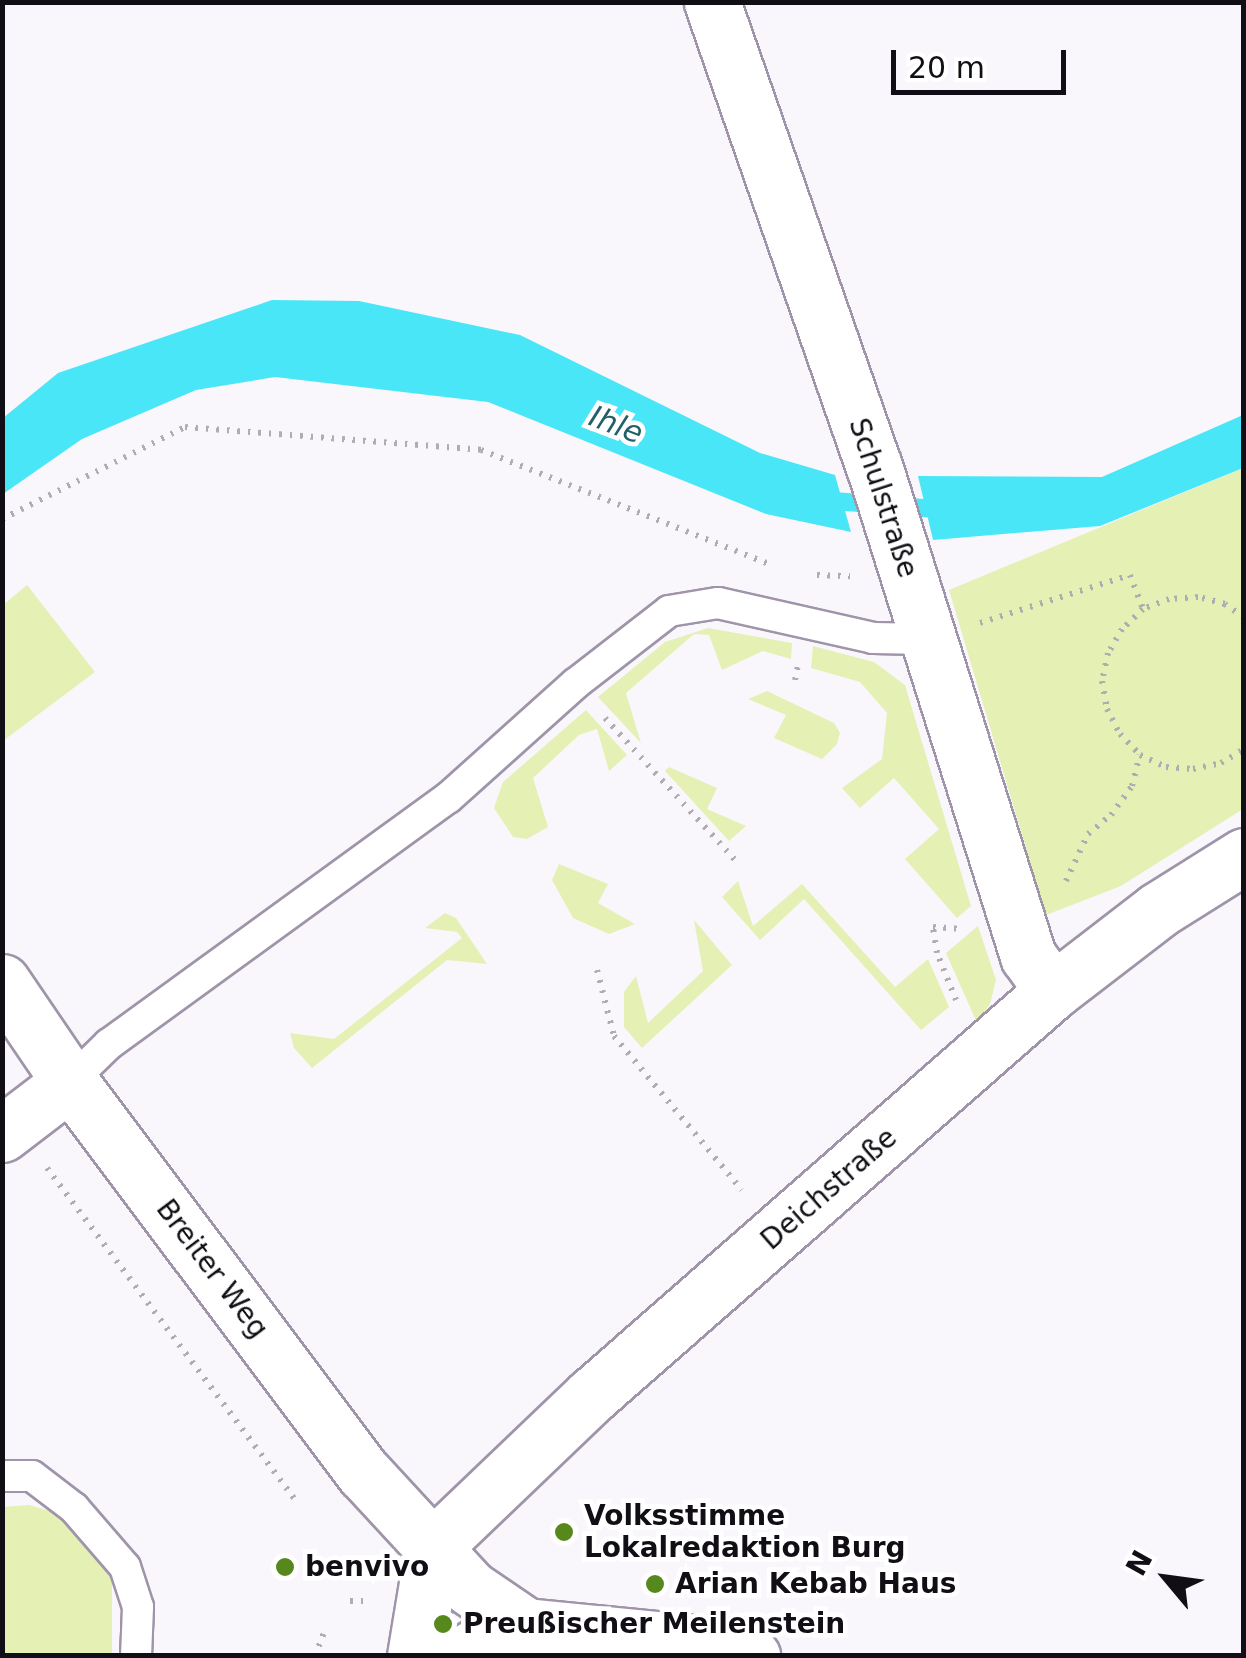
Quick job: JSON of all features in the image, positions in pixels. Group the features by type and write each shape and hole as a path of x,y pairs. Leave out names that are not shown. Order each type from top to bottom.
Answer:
{"street":[{"name":"Schulstraße","path":"712,2 874,466 1028,956 1069,978"},
{"name":"Deichstraße","path":"433,1546 590,1396 1069,978 1158,910 1244,856"},
{"name":"Breiter Weg","path":"2,982 70,1082 364,1473 470,1588 526,1626"},
{"path":"23,1150 70,1082"},
{"path":"415,1656 433,1546"},
{"path":"460,1656 486,1640 526,1626 716,1645 752,1656"}],"lane":[{"path":"70,1082 109,1044 448,798 648,624 691,605 718,603 873,638 928,640"},
{"path":"2,1476 32,1476 74,1508 125,1567 138,1607 136,1656"}],"path":[{"path":"2,519 185,427 481,450 780,568"},
{"path":"815,575 908,577"},
{"path":"928,640 1048,598 1130,575 1143,610"},
{"path":"1244,617 1226,604 1198,597 1169,598 1143,610 1122,629 1108,653 1102,681 1106,710 1120,734 1140,754 1166,767 1193,769 1221,763 1244,749"},
{"path":"575,684 736,861"},
{"path":"1069,978 1065,886 1088,834 1111,815 1132,786 1140,754"},
{"path":"933,927 937,953 980,1058"},
{"path":"597,970 614,1036 778,1234"},
{"path":"23,1150 295,1499"},
{"path":"315,1656 324,1633"}],"green space":[{"path":"1243,468 1243,809 1121,886 1046,915 949,590"},
{"path":"27,585 95,672 3,741 3,605"},
{"path":"708,628 792,643 791,659 763,651 722,670 709,635 694,634 626,693 641,743 598,697 665,642"},
{"path":"813,646 874,662 905,685 971,906 957,918 905,859 939,829 894,778 860,808 842,788 882,759 887,713 860,682 811,668"},
{"path":"767,691 834,723 840,733 837,744 822,759 774,738 786,715 748,699"},
{"path":"586,710 627,755 609,771 597,729 579,735 533,778 548,827 527,839 513,837 494,808 503,782"},
{"path":"669,767 717,788 707,809 746,826 729,841 665,771"},
{"path":"559,864 608,884 598,903 635,924 609,934 573,918 552,880"},
{"path":"738,881 753,926 802,884 895,987 928,959 949,1007 921,1030 804,899 760,940 722,897"},
{"path":"445,913 456,918 487,964 447,960 312,1068 294,1048 290,1033 334,1039 462,938 457,932 425,928"},
{"path":"694,920 732,965 642,1048 624,1027 624,992 636,976 648,1023 703,971"},
{"path":"978,926 996,980 990,1004 977,1023 946,953"},
{"path":"29,1505 54,1512 75,1524 112,1576 112,1655 3,1655 2,1507"}],"water":[{"path":"272,300 359,301 520,335 760,453 835,475 851,532 766,514 488,402 275,377 196,390 82,439 3,494 3,418 58,373"},
{"path":"1243,415 1243,468 1100,526 933,540 918,476 1102,477"}],"waterway":[{"name":"Ihle","path":"821,500 949,510"}],"place":[{"name":"Volksstimme Lokalredaktion Burg","path":"564,1532"},
{"name":"benvivo","path":"285,1567"},
{"name":"Arian Kebab Haus","path":"655,1584"},
{"name":"Preußischer Meilenstein","path":"443,1624"}]}
